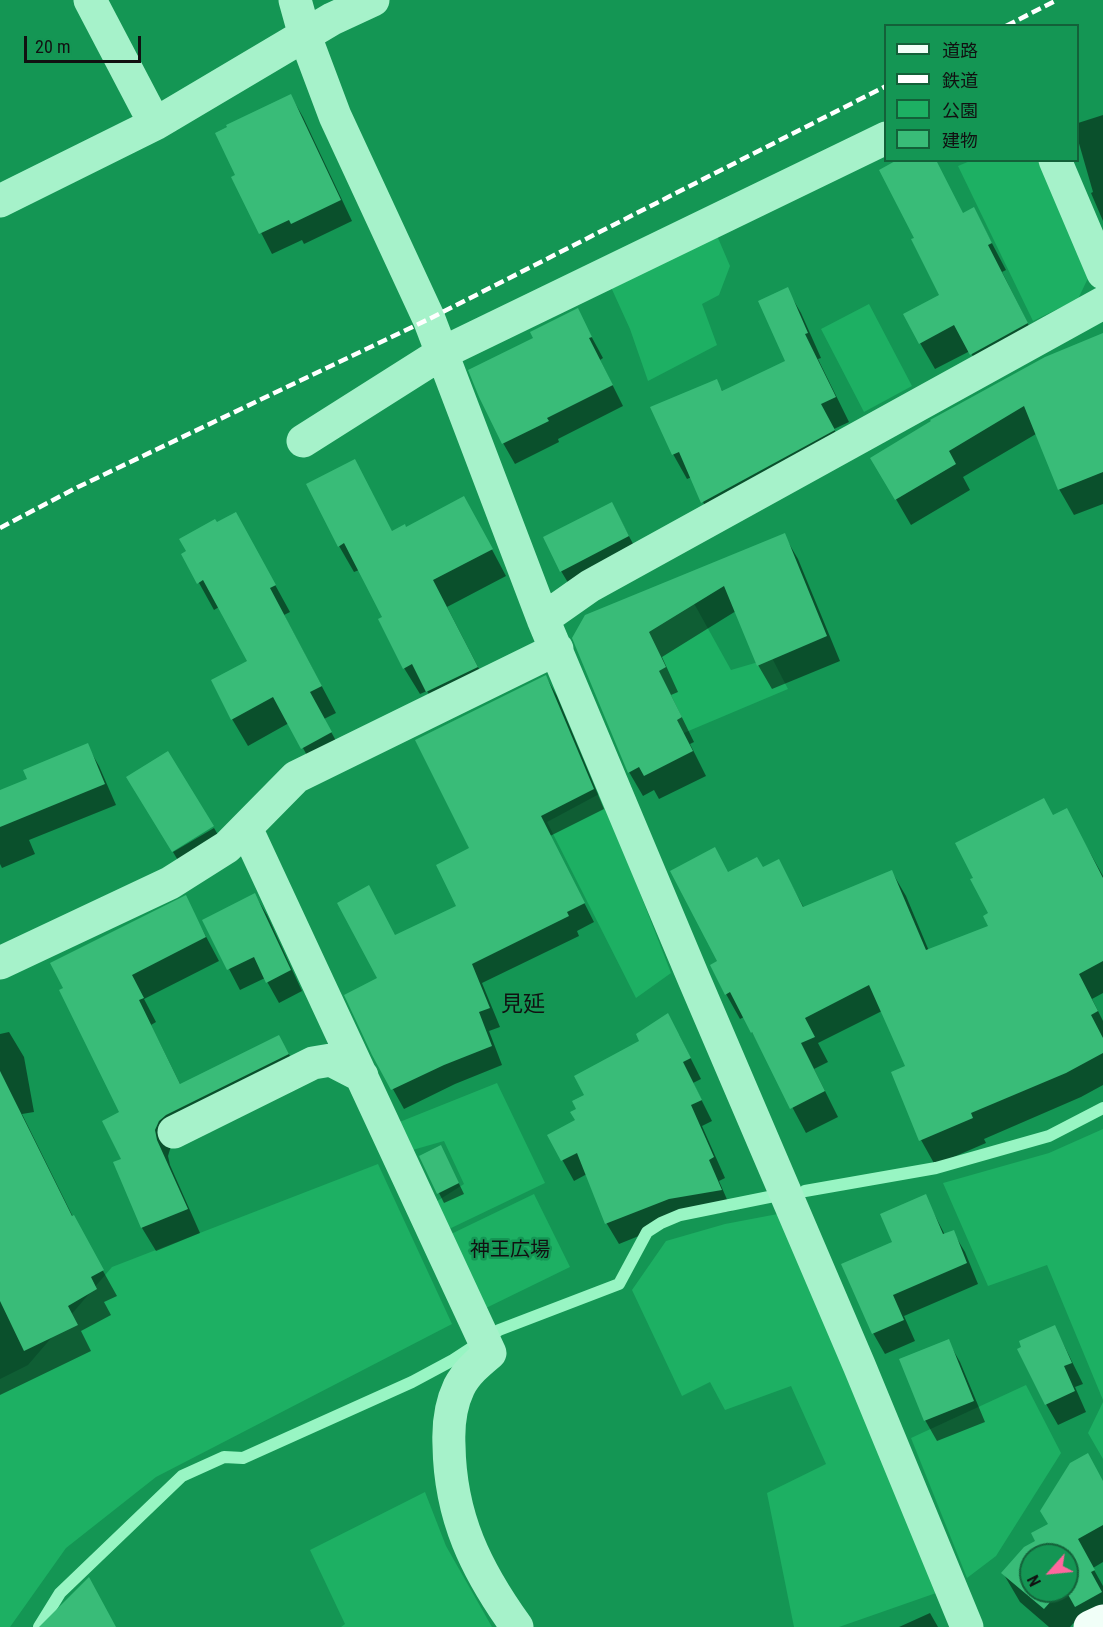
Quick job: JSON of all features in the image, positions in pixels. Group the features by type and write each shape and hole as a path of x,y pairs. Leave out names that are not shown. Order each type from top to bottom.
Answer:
{"main road":[{"path":"1090,1627 1103,1621"}],"street":[{"path":"90,0 155,124"},
{"path":"295,0 305,36 335,117 429,319 543,619 859,1365 967,1627"},
{"path":"0,201 155,124 332,19 373,0"},
{"path":"303,441 442,353 884,138"},
{"path":"1056,162 1103,273"},
{"path":"543,619 590,586 1103,303"},
{"path":"0,963 170,883 227,847 296,777 557,649"},
{"path":"246,828 483,1339 472,1368 451,1406 448,1428 449,1462 462,1529 491,1590 517,1627"},
{"path":"174,1132 313,1063 331,1060 362,1076"}],"green space":[{"path":"968,162 1043,162 1090,274 1078,299 1033,321 958,166"},
{"path":"715,231 730,266 719,295 702,304 717,345 648,381 630,329 610,285"},
{"path":"869,304 912,386 864,412 821,329"},
{"path":"691,598 731,670 772,658 788,689 679,735 629,637"},
{"path":"601,793 671,973 636,998 547,822"},
{"path":"497,1083 545,1183 447,1230 434,1203 464,1184 444,1141 409,1151 397,1123"},
{"path":"1103,1129 1103,1400 1047,1265 988,1286 943,1183 1049,1153"},
{"path":"378,1164 452,1324 156,1477 66,1548 10,1627 0,1627 0,1379 28,1365 112,1267"},
{"name":"神王広場","path":"534,1194 570,1267 486,1308 449,1235"},
{"path":"783,1213 939,1592 839,1627 794,1627 767,1493 826,1464 791,1386 725,1410 710,1382 682,1396 632,1290 666,1241 725,1224"},
{"path":"1026,1385 1061,1453 996,1556 967,1578 911,1438"},
{"path":"1103,1402 1103,1459 1088,1433"},
{"path":"425,1492 446,1546 492,1627 341,1627 345,1624 310,1550"}],"building":[{"path":"291,94 341,200 291,224 289,220 259,234 231,177 235,175 215,133 227,127 226,125"},
{"path":"893,162 937,162 963,213 974,207 992,243 988,245 1028,323 970,355 954,325 919,344 903,314 939,295 911,239 914,238 879,170"},
{"path":"788,287 808,333 805,334 836,397 821,404 835,430 701,503 679,452 672,455 650,407 717,379 722,391 785,361 758,301"},
{"path":"578,308 592,337 589,338 613,385 547,418 549,421 502,444 468,370 533,338 530,332"},
{"path":"1103,333 1103,472 1058,490 1024,406 949,451 956,464 895,500 870,458 930,420 1045,357"},
{"path":"355,459 392,531 405,524 406,527 464,496 493,549 433,580 478,667 426,692 412,664 403,669 378,619 382,617 344,543 338,547 306,484"},
{"path":"612,502 629,536 560,572 543,537"},
{"path":"236,512 276,585 270,588 322,686 310,692 332,732 301,749 273,697 231,720 211,680 247,661 203,580 197,584 181,554 186,551 179,539 215,519 217,522"},
{"path":"785,533 827,636 757,666 724,586 649,632 666,667 659,671 682,717 677,720 693,751 644,776 639,767 628,773 572,638 585,615"},
{"path":"546,675 594,789 541,816 585,903 567,912 569,916 472,964 490,1008 479,1012 492,1046 391,1090 344,995 377,978 337,903 369,885 395,935 456,906 436,865 469,848 415,740"},
{"path":"88,743 105,784 0,827 0,790 27,779 23,770"},
{"path":"168,751 214,826 172,852 126,777"},
{"path":"1044,798 1053,815 1067,808 1103,878 1103,961 1079,974 1098,1011 1091,1015 1103,1038 1103,1053 1066,1073 971,1113 973,1118 919,1141 891,1072 905,1066 869,985 805,1018 815,1037 801,1043 825,1091 790,1109 730,992 725,995 710,965 717,961 670,871 715,847 728,872 757,857 763,867 779,859 803,907 892,870 926,950 988,926 983,916 988,913 955,843"},
{"path":"255,893 291,970 266,983 254,957 227,970 202,920"},
{"path":"186,895 206,937 132,975 144,998 139,1000 180,1084 279,1035 289,1054 166,1115 159,1121 155,1130 157,1140 188,1209 141,1228 113,1162 121,1159 102,1121 119,1112 59,990 63,988 50,963"},
{"path":"668,1013 691,1058 683,1062 702,1100 691,1105 714,1157 709,1160 722,1190 669,1199 605,1224 577,1153 561,1161 547,1135 575,1120 570,1112 576,1109 572,1101 584,1095 574,1076 639,1041 636,1034"},
{"path":"0,1071 72,1216 74,1215 104,1270 91,1277 97,1289 68,1306 78,1325 24,1351 0,1301"},
{"path":"441,1145 459,1183 437,1194 419,1156"},
{"path":"926,1194 943,1234 954,1230 967,1263 893,1295 904,1320 872,1334 841,1264 892,1242 880,1214"},
{"path":"1055,1325 1072,1363 1064,1366 1075,1391 1045,1405 1017,1349 1021,1347 1019,1341"},
{"path":"949,1339 974,1401 924,1421 899,1359"},
{"path":"1088,1453 1103,1481 1103,1525 1078,1539 1095,1570 1091,1572 1102,1592 1075,1607 1073,1603 1079,1603 1079,1543 1031,1543 1035,1541 1031,1533 1048,1524 1040,1511 1070,1463"},
{"path":"1019,1553 1019,1588 1001,1573"},
{"path":"89,1577 116,1627 39,1627"},
{"path":"1037,1603 1049,1603 1044,1609"}],"waterway":[{"path":"805,1191 936,1168 1049,1136 1103,1108"},
{"path":"39,1627 60,1593 182,1476 224,1457 243,1458 412,1382 453,1360 499,1330 619,1284 647,1232 661,1223 680,1215 774,1196"}],"railway":[{"path":"1010,24 1057,0"},
{"path":"0,528 78,487 429,319 884,87"}],"district":[{"name":"見延","path":"523,1005"}]}
